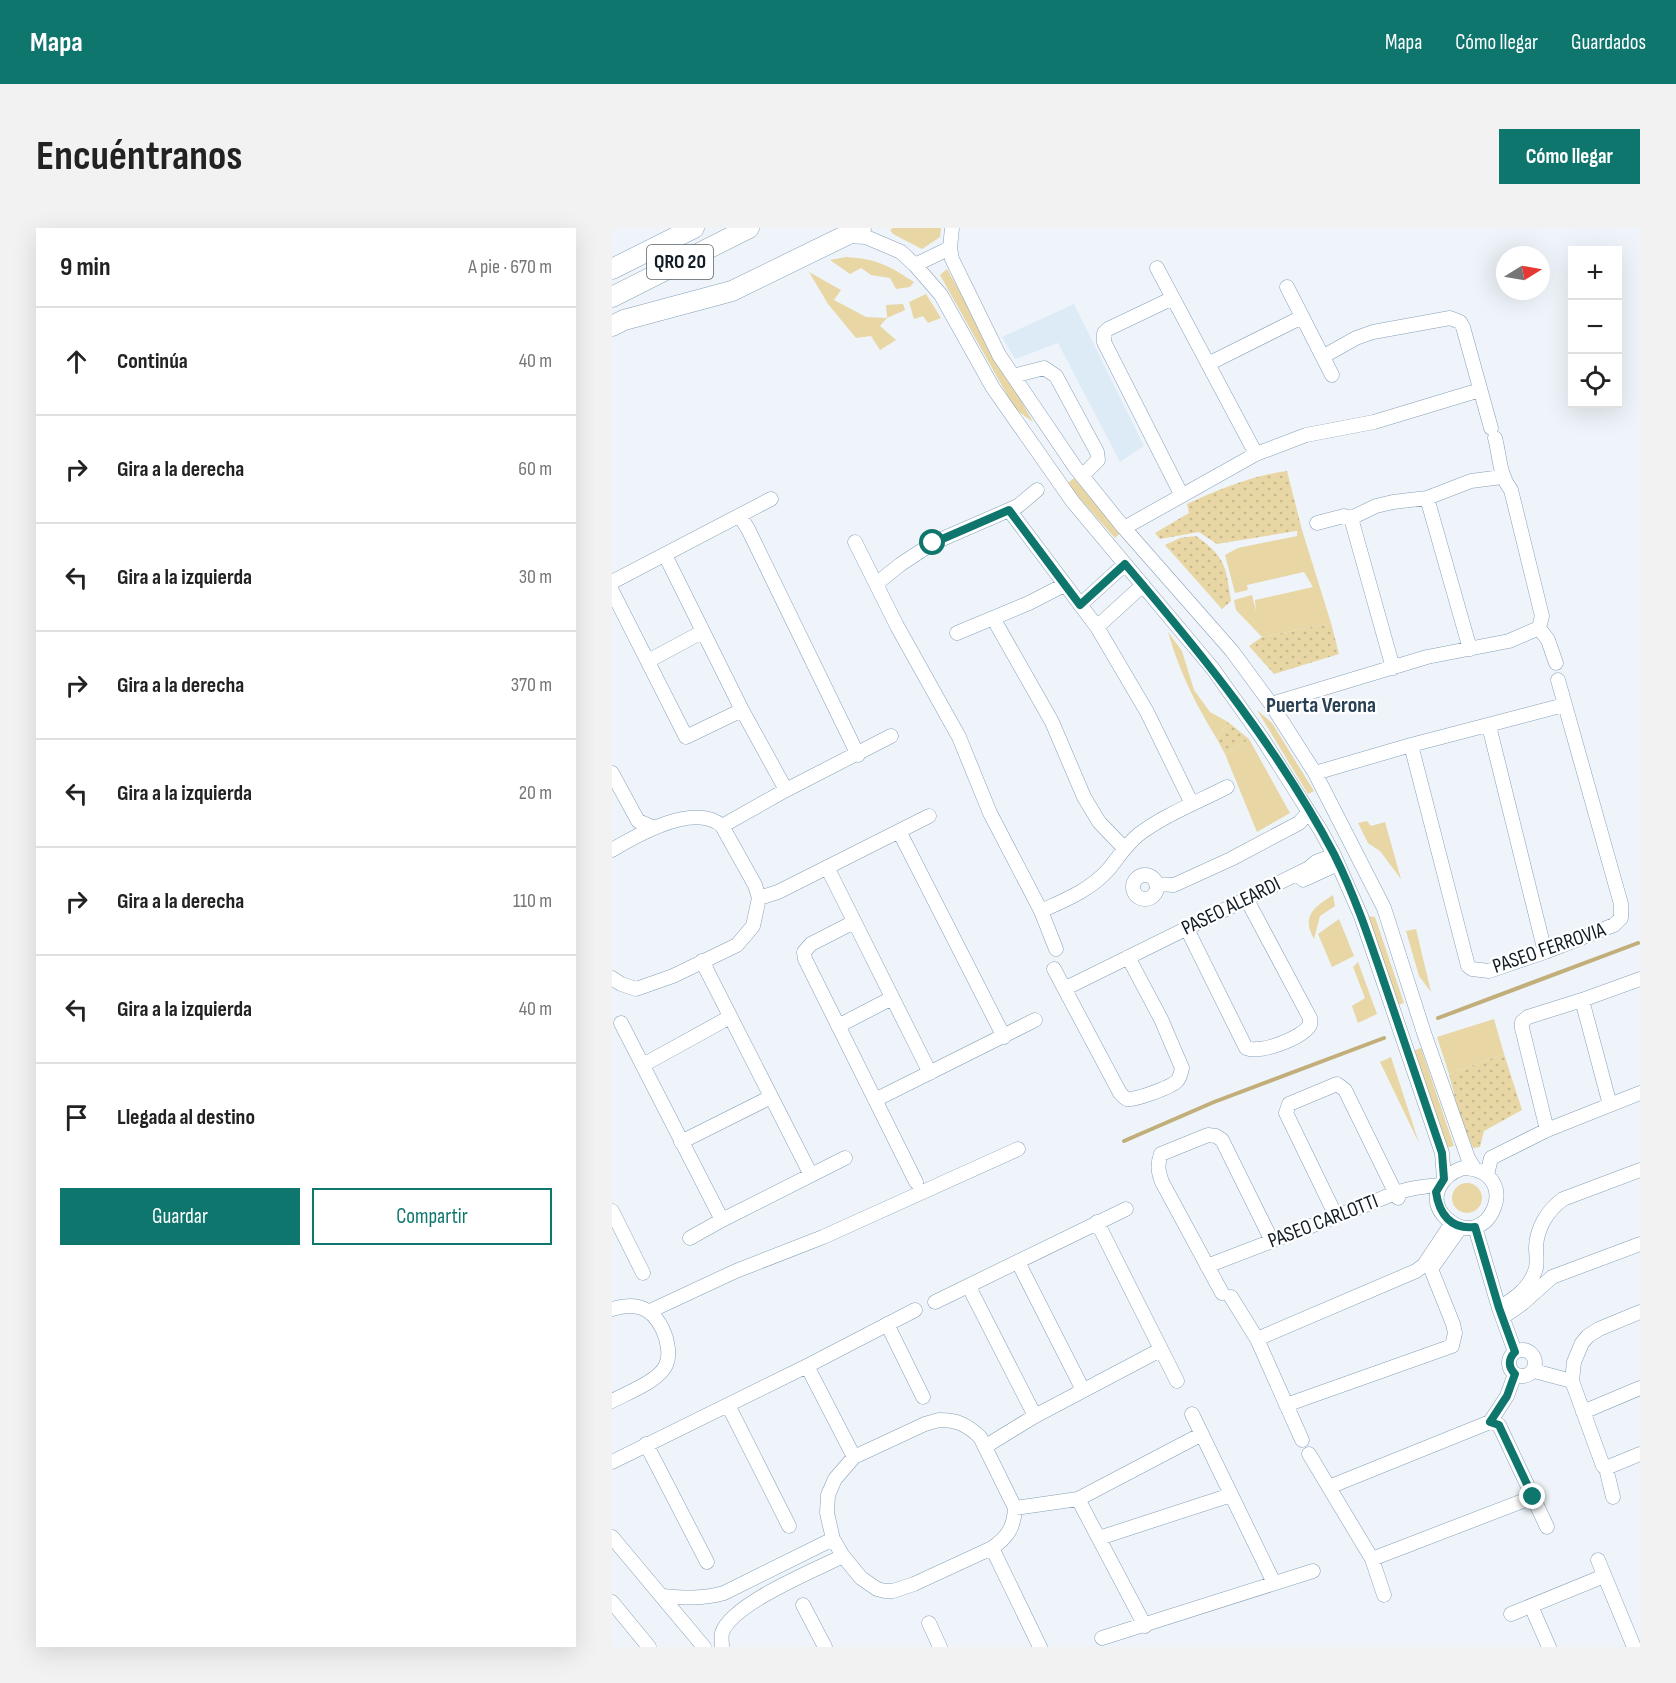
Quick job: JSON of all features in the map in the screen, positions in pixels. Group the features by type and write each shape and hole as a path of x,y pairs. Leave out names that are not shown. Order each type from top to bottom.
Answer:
{"highway":[{"name":"QRO 20","path":"612,269 694,228"},
{"name":"QRO 20","path":"612,297 749,228"},
{"path":"612,326 624,320 732,291 854,232"}],"street":[{"path":"854,232 901,252 941,295 993,388 1058,482 1213,669 1262,738 1336,859 1361,916 1442,1153 1441,1213 1456,1225 1475,1227 1487,1221 1495,1210 1497,1198 1495,1185 1468,1158 1424,1033 1384,908 1315,773 1271,704 1232,651 1124,528 1079,471 999,355 952,259 950,248 952,228"},
{"path":"915,265 950,248"},
{"path":"1157,268 1256,454"},
{"path":"1287,287 1332,375"},
{"path":"1173,298 1108,329 1104,333 1104,342 1181,494"},
{"path":"1208,364 1302,317"},
{"path":"1324,356 1373,332 1450,318 1455,319 1463,327 1501,460 1502,477 1511,490 1542,616 1539,628"},
{"path":"1013,376 1044,368 1056,376 1097,452 1098,460 1058,482"},
{"path":"1124,528 1256,454 1306,435 1374,422 1480,390"},
{"path":"1317,523 1344,516 1351,518 1376,506 1393,502 1427,498 1471,481 1502,477"},
{"path":"876,585 901,564 933,543 1018,506 1037,490"},
{"path":"1427,498 1470,649"},
{"path":"612,582 771,499"},
{"path":"1009,510 1097,627 1134,688 1192,804"},
{"path":"740,516 858,755"},
{"path":"1351,518 1393,668"},
{"path":"855,542 916,661 959,737 990,813 1041,911 1056,949"},
{"path":"665,555 742,710 786,790"},
{"path":"1080,605 1125,564"},
{"path":"957,633 1029,603 1064,585"},
{"path":"1097,627 1143,585"},
{"path":"612,591 686,737 742,710"},
{"path":"993,618 1052,722 1084,797 1099,822 1124,848"},
{"path":"1271,704 1427,657 1509,641 1539,628"},
{"path":"1539,628 1548,640 1556,663"},
{"path":"648,661 702,632"},
{"path":"1213,669 1232,651"},
{"path":"1315,773 1564,705 1558,680"},
{"name":"PASEO FERROVIA","path":"1411,745 1468,966 1472,969 1489,971 1614,925 1621,918 1620,904 1564,705"},
{"path":"1489,726 1545,952"},
{"path":"722,826 891,736"},
{"path":"613,782 638,820 652,827"},
{"path":"613,782 632,821 633,837"},
{"path":"1041,911 1076,895 1094,883 1139,834 1227,787"},
{"path":"1156,884 1174,885 1231,859 1299,823 1309,812"},
{"path":"759,898 778,892 929,816"},
{"path":"612,850 652,827 696,818 708,818 722,826 759,898 753,926 737,945 673,976 636,989 612,978"},
{"path":"899,831 1004,1037"},
{"name":"PASEO ALEARDI","path":"1068,992 1248,902 1316,862 1336,859"},
{"path":"827,867 930,1073"},
{"path":"1188,932 1246,1048 1257,1051 1301,1035 1310,1025 1310,1018 1248,902"},
{"path":"1361,916 1384,908"},
{"path":"854,922 811,944 804,952 808,966 916,1182"},
{"path":"1054,969 1123,1096 1133,1099 1170,1086 1181,1075 1182,1068 1161,1019 1130,960"},
{"path":"702,961 811,1175"},
{"path":"1547,1130 1521,1025 1528,1017 1640,979"},
{"path":"838,1026 892,998"},
{"path":"1582,1000 1610,1105"},
{"path":"643,1065 730,1017"},
{"path":"875,1100 1035,1020"},
{"path":"621,1023 722,1220"},
{"path":"1336,1216 1286,1113 1288,1104 1338,1084 1342,1086 1397,1195"},
{"path":"1480,1171 1491,1158 1547,1130 1640,1093"},
{"path":"681,1142 771,1097"},
{"path":"1272,1241 1222,1140 1216,1136 1199,1137 1161,1154 1158,1170 1207,1266 1257,1339 1302,1440"},
{"path":"650,1311 736,1270 823,1237 1018,1149"},
{"path":"690,1238 845,1158"},
{"path":"1440,1185 1452,1172 1463,1168 1480,1171"},
{"path":"1501,1313 1520,1294 1536,1270 1536,1242 1547,1214 1554,1206 1563,1199 1640,1170"},
{"name":"PASEO CARLOTTI","path":"1207,1266 1397,1195 1407,1188 1440,1185"},
{"path":"935,1302 1126,1209"},
{"path":"612,1211 643,1273"},
{"path":"1096,1222 1177,1381"},
{"path":"1257,1339 1428,1267 1456,1225"},
{"path":"1475,1227 1515,1352"},
{"path":"1501,1313 1523,1303 1552,1277 1640,1244"},
{"path":"1018,1262 1083,1390"},
{"path":"1286,1405 1452,1346 1455,1333 1453,1323 1428,1267"},
{"path":"1536,1270 1552,1277"},
{"path":"969,1287 1035,1416"},
{"path":"612,1309 620,1306 633,1306 650,1311 662,1325 668,1347 667,1364 656,1378 612,1401"},
{"path":"612,1462 915,1310"},
{"path":"1613,1497 1605,1468 1583,1412 1573,1376 1578,1353 1588,1336 1640,1312"},
{"path":"887,1324 923,1397"},
{"path":"986,1446 1035,1416 1160,1350"},
{"path":"1519,1350 1532,1354 1535,1366 1522,1377 1515,1374 1509,1363 1512,1355 1519,1350"},
{"path":"807,1366 854,1457"},
{"path":"1535,1366 1573,1376"},
{"path":"1329,1487 1490,1422 1507,1396 1515,1374"},
{"path":"1583,1412 1640,1388"},
{"path":"728,1405 789,1526"},
{"path":"1192,1414 1274,1583"},
{"path":"939,1420 955,1420 972,1429 986,1446 1015,1508 1011,1530 1002,1541 992,1548 914,1584 893,1591 885,1591 868,1584 861,1578 833,1539 827,1513 828,1495 835,1479 854,1457 925,1424 939,1420"},
{"path":"1490,1422 1499,1425 1547,1527"},
{"path":"1015,1508 1078,1499 1202,1434"},
{"path":"646,1444 707,1562"},
{"path":"1309,1454 1372,1559 1384,1595"},
{"path":"1605,1468 1640,1455"},
{"path":"1099,1538 1231,1495"},
{"path":"1372,1559 1533,1497"},
{"path":"1078,1499 1145,1626"},
{"path":"612,1537 704,1647"},
{"path":"663,1596 700,1598 724,1593 833,1539"},
{"path":"992,1548 1040,1647"},
{"path":"722,1647 722,1634 732,1617 751,1602 843,1556"},
{"path":"1598,1560 1634,1647"},
{"path":"1102,1638 1313,1570"},
{"path":"1511,1614 1604,1576"},
{"path":"612,1602 649,1647"},
{"path":"803,1605 825,1647"},
{"path":"1530,1606 1549,1647"},
{"path":"929,1623 940,1647"}],"shaded area":[{"path":"893,228 941,228 940,237 922,249 893,234 890,230"},
{"path":"846,257 866,259 882,264 914,282 910,287 896,289 890,278 871,275 861,268 850,274 830,260"},
{"path":"947,269 1033,422 1015,409 940,275"},
{"path":"809,272 841,290 834,300 866,317 887,318 880,326 896,340 880,350 871,336 856,338 828,304"},
{"path":"926,294 941,318 928,323 923,316 914,319 909,302"},
{"path":"903,304 905,310 887,318 886,305"},
{"path":"1074,304 1144,446 1120,462 1058,343 1015,359 1002,337"},
{"path":"1287,471 1302,530 1217,544 1199,532 1160,539 1155,533 1189,513 1187,504 1236,484"},
{"path":"1074,478 1120,533 1115,538 1067,484"},
{"path":"1302,530 1331,623 1262,637 1236,610 1234,600 1252,595 1256,611 1255,600 1313,587 1304,572 1247,585 1248,590 1235,593 1225,555 1238,548 1297,536 1297,531"},
{"path":"1196,536 1219,557 1226,571 1231,601 1222,609 1165,545 1180,538"},
{"path":"1331,623 1339,654 1274,674 1249,646 1262,637"},
{"path":"1168,632 1182,651 1194,690 1210,712 1228,722 1217,739 1189,687"},
{"path":"1257,710 1272,723 1314,791 1308,794"},
{"path":"1228,722 1249,739 1225,754 1217,739"},
{"path":"1249,739 1290,813 1257,832 1225,754"},
{"path":"1367,821 1371,826 1385,822 1401,879 1380,851 1368,843 1358,823"},
{"path":"1333,895 1335,906 1320,916 1314,939 1310,931 1309,918 1315,908"},
{"path":"1367,916 1375,917 1404,1003 1398,1005"},
{"path":"1339,919 1354,956 1332,967 1318,934"},
{"path":"1416,929 1431,992 1419,976 1406,931"},
{"path":"1358,962 1377,1014 1358,1023 1352,1006 1365,998 1353,967"},
{"path":"1494,1019 1504,1054 1449,1074 1437,1037"},
{"path":"1421,1048 1454,1146 1446,1148 1413,1051"},
{"path":"1504,1054 1522,1110 1484,1131 1480,1147 1473,1148 1459,1114 1449,1074"},
{"path":"1391,1057 1419,1143 1380,1062"},
{"path":"1467,1183 1478,1187 1482,1198 1478,1209 1467,1213 1456,1209 1452,1198 1456,1187"}],"waterway":[{"path":"1438,1018 1638,943"},
{"path":"1124,1141 1214,1102 1384,1038"}],"district":[{"name":"Puerta Verona","path":"1321,705"}],"route":[{"path":"933,543 1009,510 1080,605 1125,564 1213,669 1262,738 1321,831 1361,916 1442,1153 1444,1179 1436,1192 1441,1213 1452,1223 1461,1227 1475,1227 1499,1308 1515,1352 1509,1363 1515,1374 1507,1396 1490,1422 1499,1425 1533,1497"}]}
